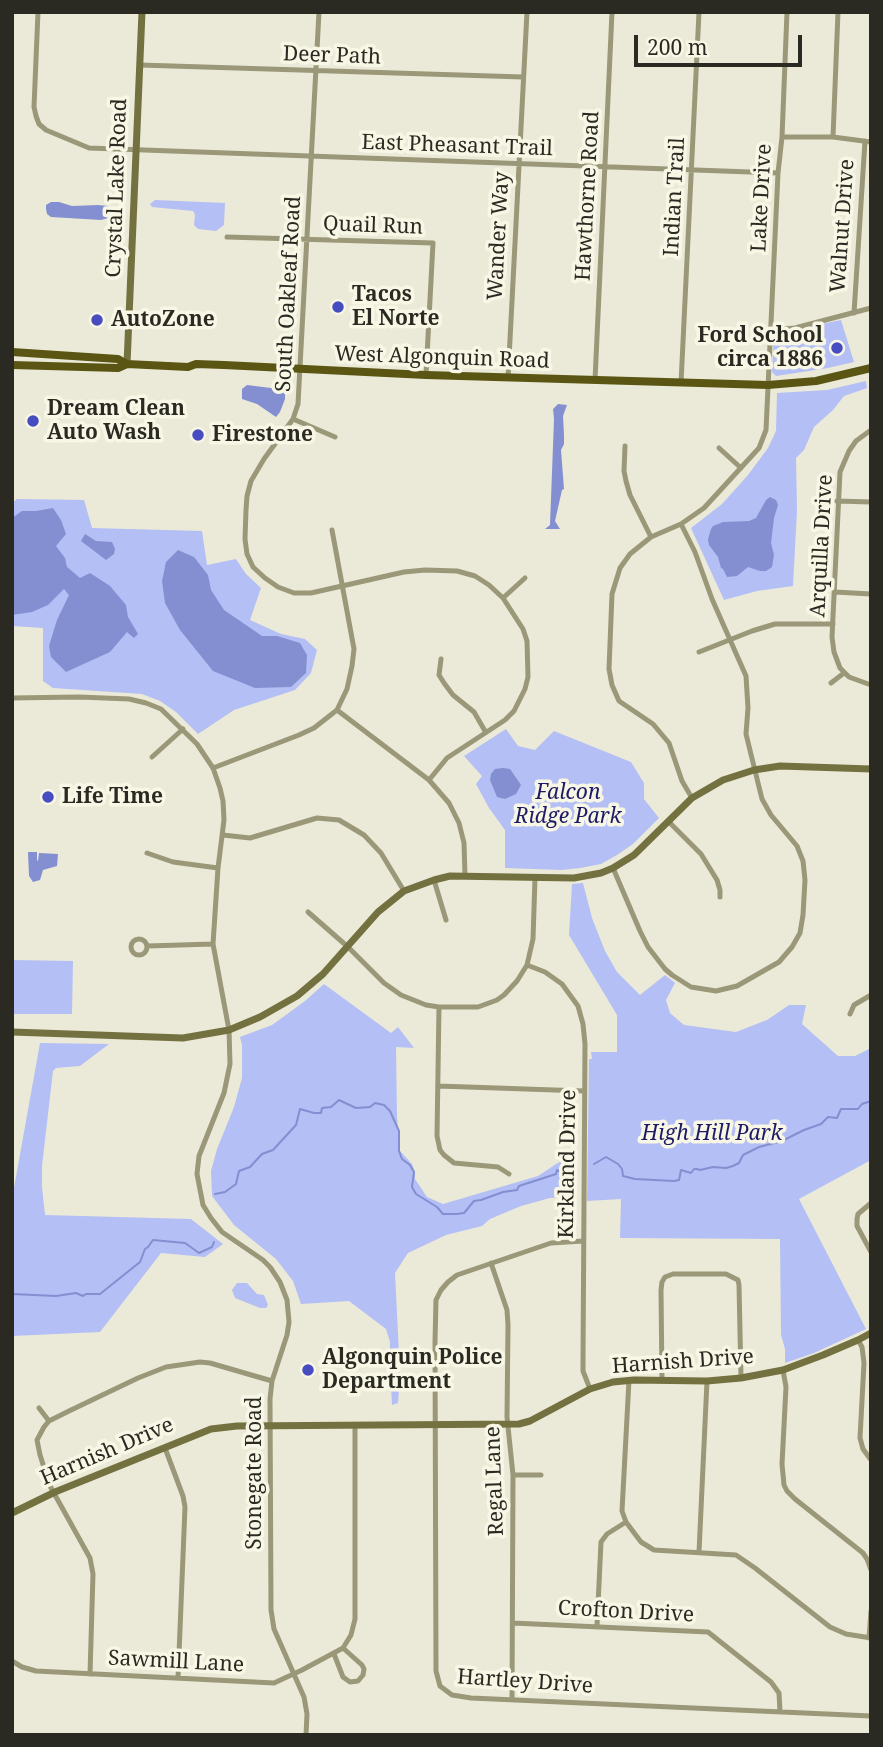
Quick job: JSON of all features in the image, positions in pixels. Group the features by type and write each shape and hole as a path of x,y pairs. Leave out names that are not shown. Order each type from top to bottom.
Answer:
{"main road":[{"path":"12,352 118,359 127,364"},
{"name":"West Algonquin Road","path":"12,365 118,368 127,364 188,367 196,364 426,375 768,385 816,381 871,368"}],"street":[{"name":"East Pheasant Trail","path":"38,12 34,107 39,124 46,130 89,148 778,173"},
{"name":"Crystal Lake Road","path":"127,364 142,12"},
{"name":"South Oakleaf Road","path":"318,12 298,404 293,419 251,481 246,509 247,554 253,567 265,578 294,593 311,593 404,572 451,571 475,576 503,598 527,640 528,677 525,690 505,720 447,758 429,780"},
{"name":"Wander Way","path":"508,378 527,12"},
{"name":"Hawthorne Road","path":"594,380 612,12"},
{"name":"Indian Trail","path":"681,384 699,12"},
{"name":"Lake Drive","path":"651,537 681,524 704,508 759,448 766,430 787,12"},
{"path":"833,137 838,12"},
{"name":"Deer Path","path":"140,65 523,76"},
{"path":"782,137 833,137 868,141"},
{"name":"Walnut Drive","path":"854,313 868,141"},
{"name":"Quail Run","path":"227,237 433,243 426,375"},
{"path":"771,330 795,328 871,308"},
{"path":"293,419 335,436"},
{"name":"Arquilla Drive","path":"844,673 834,652 833,624 838,482 849,451 856,441 871,430"},
{"path":"625,446 624,471 628,488 651,537 630,554 617,576 611,604 609,669 612,685 619,701 653,724 669,743 682,781 692,798"},
{"path":"719,449 741,468"},
{"path":"837,501 871,502"},
{"path":"613,868 648,947 665,969 691,988 709,991 737,986 779,962 800,933 805,868 797,846 765,807 758,789 746,734 746,676 712,599 695,551 681,524"},
{"path":"213,768 299,735 337,710 347,688 354,649 332,530"},
{"path":"503,598 525,578"},
{"path":"835,592 871,594"},
{"path":"699,652 775,624 833,624"},
{"path":"441,659 439,675 453,695 474,712 485,732"},
{"path":"831,683 844,673 871,685"},
{"name":"Stonegate Road","path":"12,698 129,699 161,709 198,744 213,768 223,801 223,835 213,944 229,1030 230,1064 224,1093 199,1156 197,1174 203,1205 222,1232 263,1260 275,1273 284,1291 289,1313 288,1330 272,1381 272,1620 304,1697 307,1714 306,1735"},
{"path":"337,710 429,780 449,803 459,823 466,858 465,876"},
{"path":"152,757 183,729"},
{"path":"12,1032 183,1038 229,1030 260,1017 297,996 323,974 377,912 404,891 450,876 586,876 613,868 634,855 692,798 715,784 754,770 789,766 871,769"},
{"path":"223,835 250,838 317,818 339,820 364,835 381,853 404,891"},
{"path":"668,821 701,855 717,880 720,897"},
{"path":"147,853 173,862 218,868"},
{"path":"308,912 393,990 411,1000 439,1007 478,1007 497,1000 510,990 527,965 534,939 535,878"},
{"path":"434,880 446,920"},
{"path":"147,946 213,944"},
{"name":"Kirkland Drive","path":"527,965 545,972 562,984 578,1006 584,1033 583,1371 590,1389"},
{"path":"850,1014 854,1005 871,995"},
{"path":"439,1007 438,1144 444,1155 454,1163 498,1167 509,1174"},
{"path":"438,1086 584,1091"},
{"path":"871,1203 858,1214 857,1219 857,1226 871,1252"},
{"name":"Hartley Drive","path":"583,1241 551,1243 457,1275 441,1290 436,1300 437,1678 443,1689 458,1697 871,1716"},
{"name":"Regal Lane","path":"491,1263 507,1317 513,1475 512,1700"},
{"path":"662,1380 662,1282 673,1274 726,1274 738,1280 741,1378"},
{"name":"Harnish Drive","path":"12,1513 55,1492 211,1429 237,1426 509,1425 530,1421 590,1389 613,1382 741,1378 783,1370 871,1333"},
{"path":"858,1340 862,1347 864,1363 860,1438 863,1449 871,1460"},
{"path":"90,1674 93,1574 90,1558 50,1486 37,1440 49,1421 166,1367 210,1363 272,1381"},
{"path":"783,1370 786,1387 782,1464 787,1492 863,1553 871,1570"},
{"path":"629,1380 622,1511 626,1522 641,1542 654,1550 732,1554 742,1558 830,1627 846,1634 870,1638 871,1611"},
{"path":"699,1552 707,1381"},
{"path":"39,1408 49,1421"},
{"path":"334,1654 343,1677 351,1682 358,1681 363,1675 362,1665 343,1648 355,1619 355,1425"},
{"path":"165,1448 183,1496 184,1507 178,1678"},
{"path":"513,1475 541,1475"},
{"path":"597,1626 601,1542 607,1534 626,1522"},
{"name":"Crofton Drive","path":"513,1623 708,1632 771,1682 779,1693 780,1712"},
{"name":"Sawmill Lane","path":"12,1661 36,1671 274,1683 343,1648"}],"green space":[{"path":"155,200 225,203 224,225 216,231 198,229 194,225 193,211 152,207 150,204"},
{"path":"841,320 854,362 776,376 772,372 774,334"},
{"path":"866,381 867,388 844,396 814,427 804,450 796,458 797,510 793,586 757,591 724,600 691,528 722,504 768,448 776,431 777,393 827,390"},
{"path":"17,499 84,500 92,528 202,531 207,565 236,559 246,574 261,588 250,620 281,634 305,639 317,650 311,673 295,690 234,710 198,734 176,712 160,701 142,694 53,688 43,681 43,628 12,626 12,503"},
{"name":"Falcon Ridge Park","path":"506,729 518,746 535,750 554,731 631,762 644,783 644,799 659,818 633,844 601,864 562,870 505,868 505,830 476,784 482,776 464,756"},
{"name":"High Hill Park","path":"583,883 592,918 617,972 640,995 665,975 675,983 666,1000 670,1013 684,1025 736,1032 767,1020 789,1005 806,1005 802,1024 838,1056 855,1056 871,1048 871,1160 799,1199 866,1329 785,1363 781,1335 780,1239 620,1238 621,1199 587,1201 589,1059 592,1059 591,1052 617,1052 617,1015 569,935 572,884"},
{"path":"12,960 73,961 72,1014 12,1014"},
{"path":"324,984 391,1033 398,1027 414,1048 396,1047 397,1117 400,1151 412,1164 415,1179 427,1197 443,1204 538,1176 576,1154 576,1196 550,1198 521,1206 490,1219 482,1226 446,1235 408,1253 395,1273 400,1374 398,1403 392,1405 389,1379 390,1342 386,1329 349,1301 301,1304 293,1281 276,1259 234,1225 212,1196 211,1171 242,1078 240,1037 272,1025"},
{"path":"40,1043 109,1044 80,1066 56,1068 53,1071 42,1166 45,1215 191,1219 223,1244 205,1257 161,1253 100,1332 12,1336 12,1199"},
{"path":"237,1283 247,1283 257,1294 264,1295 268,1305 266,1308 235,1298 232,1290"}],"shaded area":[{"path":"51,202 72,206 108,206 111,215 101,220 51,217 47,214 46,205"},
{"path":"247,385 283,391 285,399 276,417 257,404 242,399 242,389"},
{"path":"558,404 567,405 563,416 564,444 561,450 564,489 555,521 560,529 545,529 550,525 553,409"},
{"path":"770,497 776,500 778,505 771,543 774,555 772,567 760,571 748,567 737,576 727,577 709,545 711,529 723,522 749,521 756,518"},
{"path":"53,508 66,534 56,546 65,558 67,567 80,578 90,573 110,586 126,605 128,617 138,634 134,638 127,632 110,652 66,672 51,657 49,646 69,595 64,589 48,605 32,612 12,615 12,518 22,511"},
{"path":"85,534 96,541 112,542 114,554 106,560 81,541"},
{"path":"178,550 194,557 208,575 211,590 224,610 262,636 277,636 300,643 307,655 306,673 291,687 255,688 213,671 180,630 165,603 162,581 166,562"},
{"path":"495,769 510,769 521,785 516,794 505,799 497,797 490,780"},
{"path":"28,852 37,852 38,861 39,853 58,854 57,866 43,870 40,880 33,882 29,876"}],"waterway":[{"path":"215,1194 225,1192 236,1184 239,1171 250,1167 262,1154 273,1150 296,1125 300,1109 321,1113 322,1108 331,1107 339,1100 356,1108 370,1107 375,1103 384,1105 390,1111 399,1131 399,1151 402,1159 414,1172 412,1187 416,1194 443,1214 464,1213 474,1201 517,1190 519,1186 556,1174 557,1170 561,1172 572,1169"},
{"path":"594,1164 606,1157 618,1164 623,1176 635,1179 679,1180 681,1170 691,1173 694,1169 733,1166 739,1163 743,1155 759,1147 782,1141 821,1124 828,1117 837,1118 841,1109 858,1109 862,1104 871,1101"},
{"path":"12,1294 100,1294 140,1262 145,1249 153,1240 185,1243 199,1253 212,1247 214,1242"}],"place":[{"name":"Tacos El Norte","path":"338,307"},
{"name":"AutoZone","path":"97,320"},
{"name":"Ford School circa 1886","path":"837,348"},
{"name":"Dream Clean Auto Wash","path":"33,421"},
{"name":"Firestone","path":"198,435"},
{"name":"Life Time","path":"48,797"},
{"name":"Algonquin Police Department","path":"308,1370"}]}
